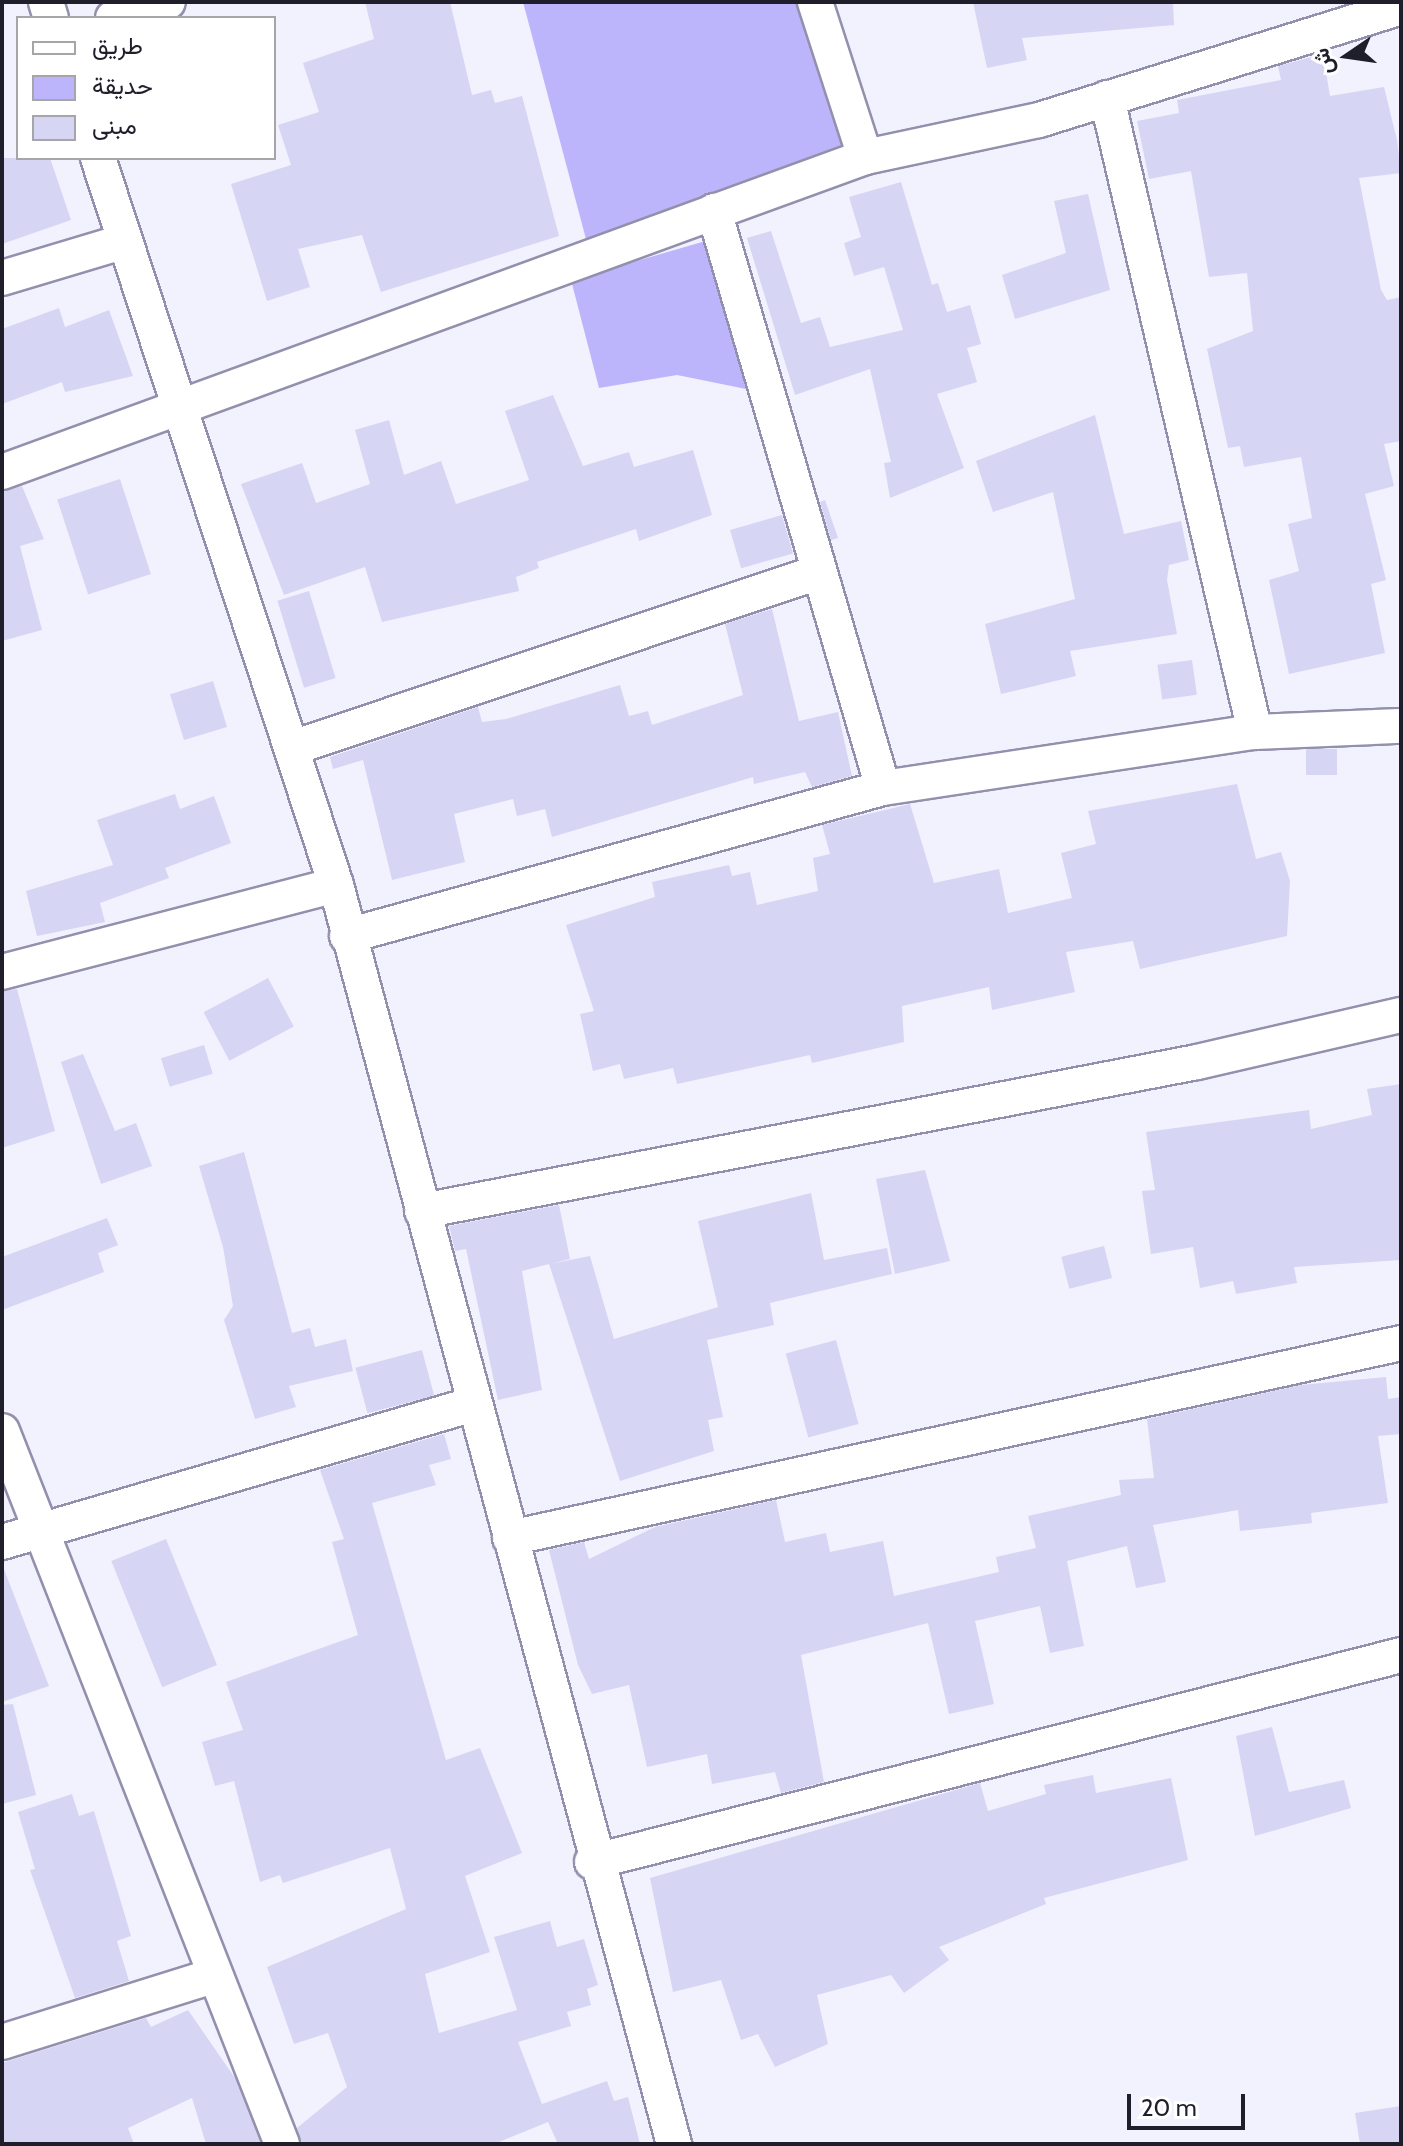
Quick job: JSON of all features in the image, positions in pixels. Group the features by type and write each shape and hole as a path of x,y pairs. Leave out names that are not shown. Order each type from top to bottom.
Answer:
{"street":[{"path":"120,16 168,2"},
{"path":"815,2 865,157"},
{"path":"2,472 185,409 865,157 1107,98 1401,7"},
{"path":"1107,98 1255,732"},
{"path":"99,160 185,409 336,885 347,936 510,1538 592,1862 674,2144"},
{"path":"714,211 816,573 883,788"},
{"path":"2,278 125,241"},
{"path":"292,748 816,573"},
{"path":"347,936 883,788 1255,732 1401,726"},
{"path":"2,972 336,885"},
{"path":"422,1211 1182,1065 1401,1015"},
{"path":"510,1538 1401,1343"},
{"path":"2,1542 472,1405"},
{"path":"2,1431 38,1531 282,2144"},
{"path":"592,1862 1401,1655"},
{"path":"2,2042 213,1976"}],"green space":[{"path":"523,2 796,2 848,163 591,258"},
{"path":"709,240 756,391 677,375 599,388 571,280"}],"building":[{"path":"365,2 450,2 472,95 491,90 495,103 522,96 559,236 381,292 362,235 298,249 310,287 267,301 231,184 291,165 278,125 319,112 303,63 374,39"},
{"path":"973,2 1173,2 1174,25 1022,38 1027,60 987,68"},
{"path":"1323,54 1330,96 1384,87 1397,140 1401,173 1359,178 1381,290 1387,300 1401,297 1401,441 1384,444 1394,486 1365,494 1386,580 1371,584 1385,653 1289,674 1269,580 1299,571 1288,524 1312,518 1301,457 1244,467 1240,446 1228,448 1207,349 1253,331 1247,273 1209,277 1191,171 1149,179 1137,121 1179,113 1177,100 1281,80 1278,66"},
{"path":"2,158 51,160 71,220 2,244"},
{"path":"901,182 932,285 938,283 947,312 970,305 981,344 967,348 977,382 937,394 964,468 890,498 884,463 891,462 870,369 795,395 747,238 771,231 801,323 820,317 830,347 903,330 884,267 854,276 844,243 861,237 849,197"},
{"path":"1088,194 1110,290 1015,319 1002,275 1066,253 1054,201"},
{"path":"59,308 65,327 109,310 133,376 65,392 62,382 2,404 2,329"},
{"path":"553,395 583,466 629,452 634,467 693,450 712,515 639,541 636,529 537,562 539,568 516,577 519,591 382,622 365,567 284,595 241,484 302,463 316,503 370,484 355,430 389,420 404,475 441,461 456,504 529,480 505,411"},
{"path":"1095,415 1124,534 1181,521 1189,560 1169,565 1167,580 1177,634 1070,651 1076,676 1001,694 985,624 1075,599 1053,492 993,512 976,461"},
{"path":"120,479 151,574 88,595 57,499"},
{"path":"22,486 44,539 20,546 42,630 2,641 2,492"},
{"path":"825,500 838,538 831,540 820,502"},
{"path":"782,515 793,553 741,568 730,530"},
{"path":"309,591 336,678 304,688 277,601"},
{"path":"772,609 799,721 838,712 852,776 812,787 805,772 754,784 753,777 552,837 545,809 517,816 513,799 454,814 465,862 392,880 363,760 333,769 330,757 478,707 482,722 506,719 620,685 629,716 648,711 652,725 743,695 725,624"},
{"path":"1192,660 1197,695 1162,700 1157,665"},
{"path":"213,681 227,727 184,740 170,694"},
{"path":"1306,749 1337,749 1337,775 1306,775"},
{"path":"1237,784 1256,859 1281,852 1290,881 1287,936 1140,969 1133,941 1066,952 1075,992 992,1010 989,987 902,1006 904,1042 812,1063 810,1055 677,1084 673,1068 624,1079 620,1064 593,1071 580,1014 594,1011 566,925 655,897 652,882 729,865 732,876 750,872 757,905 818,891 813,858 830,854 822,825 910,804 934,883 999,869 1008,913 1072,898 1061,853 1096,844 1088,811"},
{"path":"175,794 180,809 214,796 231,843 165,868 169,878 100,903 105,922 37,936 26,891 113,865 97,820"},
{"path":"268,978 294,1027 229,1061 204,1012"},
{"path":"17,989 55,1131 2,1148 2,991"},
{"path":"204,1045 213,1074 170,1087 161,1058"},
{"path":"83,1054 115,1131 136,1123 152,1166 101,1184 61,1062"},
{"path":"1401,1084 1401,1260 1294,1267 1297,1283 1236,1294 1233,1281 1200,1288 1193,1247 1151,1254 1142,1191 1155,1190 1146,1132 1309,1110 1311,1129 1372,1115 1367,1089"},
{"path":"244,1152 292,1333 310,1328 315,1347 346,1339 353,1371 289,1386 296,1407 255,1419 224,1320 233,1306 223,1247 199,1166"},
{"path":"925,1170 950,1261 895,1274 876,1179"},
{"path":"811,1193 824,1260 887,1248 892,1274 770,1303 774,1325 707,1340 723,1417 708,1420 714,1451 620,1481 549,1264 522,1271 542,1390 498,1400 466,1249 455,1251 449,1226 559,1205 570,1259 550,1264 590,1256 614,1339 718,1307 698,1221"},
{"path":"107,1218 118,1245 98,1253 104,1272 2,1310 2,1257"},
{"path":"1104,1246 1112,1278 1069,1289 1061,1257"},
{"path":"836,1340 859,1424 808,1437 786,1353"},
{"path":"422,1350 434,1395 368,1413 355,1368"},
{"path":"1386,1377 1388,1399 1401,1397 1401,1434 1378,1436 1388,1503 1311,1513 1312,1523 1240,1531 1238,1510 1153,1525 1166,1582 1136,1588 1127,1546 1067,1561 1084,1646 1050,1653 1040,1606 975,1621 994,1704 949,1714 928,1623 801,1655 824,1782 781,1793 775,1772 712,1784 707,1754 647,1767 629,1685 592,1694 578,1665 549,1550 584,1542 589,1559 655,1527 776,1500 785,1542 826,1533 830,1552 883,1541 894,1596 999,1572 996,1557 1036,1548 1028,1516 1121,1495 1119,1480 1154,1478 1147,1419 1301,1385"},
{"path":"444,1434 451,1459 429,1465 436,1485 372,1503 446,1760 480,1748 522,1853 465,1876 490,1952 425,1974 439,2033 517,2010 494,1937 550,1921 557,1947 584,1939 598,1985 587,1989 591,2005 567,2012 571,2026 518,2042 542,2104 607,2081 614,2101 628,2097 640,2144 558,2144 548,2122 494,2144 302,2144 297,2128 347,2087 328,2033 294,2044 267,1967 406,1909 390,1848 283,1883 280,1875 260,1882 234,1781 215,1786 202,1742 243,1730 226,1682 358,1635 332,1542 344,1539 320,1470"},
{"path":"166,1539 217,1665 162,1687 111,1561"},
{"path":"2,1564 49,1686 2,1702"},
{"path":"13,1704 36,1795 2,1804 2,1705"},
{"path":"1272,1727 1289,1792 1344,1780 1351,1808 1255,1836 1236,1736"},
{"path":"1093,1775 1096,1793 1171,1778 1188,1860 1044,1898 1046,1904 939,1947 949,1960 904,1993 891,1975 817,1995 828,2044 775,2067 758,2034 741,2040 721,1980 673,1992 650,1878 980,1783 988,1811 1046,1794 1044,1785"},
{"path":"72,1794 79,1816 94,1811 131,1936 117,1941 129,1981 75,1998 30,1870 35,1869 18,1812"},
{"path":"188,2010 235,2078 261,2144 206,2144 192,2098 128,2128 134,2144 2,2144 2,2063 146,2018 151,2027"},
{"path":"1401,2106 1401,2144 1360,2144 1355,2113"}]}
